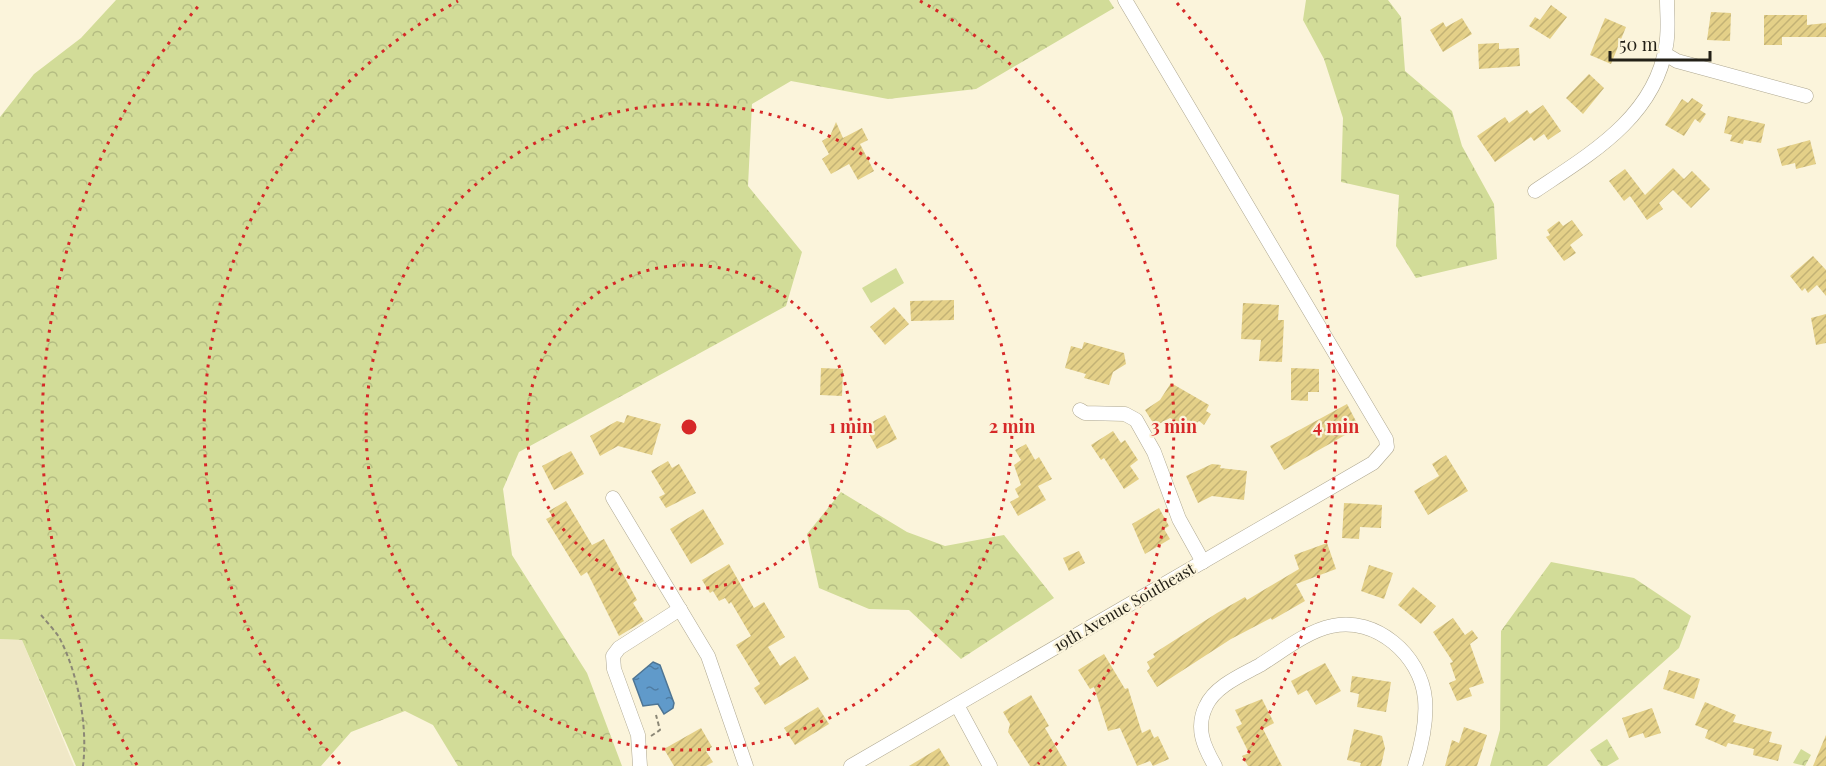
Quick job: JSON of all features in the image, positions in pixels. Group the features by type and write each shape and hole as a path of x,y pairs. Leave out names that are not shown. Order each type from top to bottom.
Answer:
{"street":[{"name":"19th Avenue Southeast","path":"851,766 1378,460 1387,447 1386,439 1125,0"},
{"path":"1535,191 1590,154 1628,121 1648,96 1662,67 1665,54 1666,0"},
{"path":"1665,54 1677,61 1806,96"},
{"path":"1080,410 1085,413 1125,414 1136,420 1154,452 1179,519 1203,562"},
{"path":"613,498 680,609 713,669 746,766"},
{"path":"640,766 638,735 614,669 613,656 619,648 680,609"},
{"path":"1215,766 1202,739 1204,712 1212,697 1227,684 1323,628 1346,624 1381,632 1402,651 1423,687 1426,716 1415,766"},
{"path":"957,705 990,766"}],"path":[{"path":"41,615 58,636 76,683 83,727 83,766"},
{"path":"639,744 660,730 657,715"}],"shaded area":[{"path":"0,639 22,640 74,766 0,766"}],"green space":[{"path":"116,0 1109,0 1114,8 976,89 888,99 791,81 752,104 748,186 802,252 786,306 519,452 503,489 512,555 587,673 622,766 458,766 433,725 405,711 351,732 321,766 76,766 22,640 0,639 0,117 34,74 81,38"},
{"path":"1306,0 1388,0 1401,17 1405,71 1452,111 1462,146 1494,204 1497,259 1416,278 1396,246 1399,195 1341,182 1343,118 1324,59 1303,20"},
{"path":"896,268 904,283 871,303 862,288"},
{"path":"841,492 907,532 945,546 1004,535 1054,598 961,659 909,610 869,609 819,588 807,534"},
{"path":"1551,562 1634,578 1691,616 1679,648 1547,766 1490,766 1500,730 1501,631"},
{"path":"1607,739 1619,759 1607,766 1601,766 1590,750"},
{"path":"1801,749 1811,755 1805,766 1793,763"}],"water":[{"path":"653,662 660,665 674,703 673,708 664,714 658,704 643,706 633,679"}],"building":[{"path":"1551,5 1567,17 1550,39 1529,26 1535,17 1540,20"},
{"path":"1711,12 1731,13 1730,41 1707,40"},
{"path":"1764,15 1807,15 1807,25 1826,23 1826,37 1782,37 1782,45 1764,45"},
{"path":"1462,18 1472,34 1443,52 1430,30 1443,22 1446,27"},
{"path":"1605,18 1626,27 1611,64 1590,55"},
{"path":"1499,43 1499,49 1519,48 1520,66 1479,69 1478,44"},
{"path":"1589,74 1604,88 1583,114 1566,98"},
{"path":"1692,98 1703,105 1700,110 1706,114 1700,123 1695,119 1684,136 1665,125 1682,99 1688,103"},
{"path":"1543,105 1561,131 1548,140 1544,134 1534,141 1531,137 1495,162 1477,136 1505,117 1509,123 1527,110 1530,114"},
{"path":"1728,116 1765,124 1761,143 1744,140 1743,144 1730,141 1732,135 1724,133"},
{"path":"836,122 843,138 862,128 868,140 860,144 874,171 858,180 849,164 831,174 822,159 829,154 822,141 830,136"},
{"path":"1810,140 1816,164 1796,169 1795,163 1782,166 1777,149"},
{"path":"1673,168 1684,179 1692,171 1710,189 1691,208 1673,190 1659,203 1663,209 1647,220 1630,196 1624,201 1609,181 1625,169 1645,195"},
{"path":"1572,220 1583,235 1570,245 1576,253 1564,261 1546,237 1550,235 1547,230 1559,221 1563,226"},
{"path":"1813,256 1826,270 1826,296 1817,285 1808,293 1805,288 1802,291 1790,276"},
{"path":"954,300 954,320 911,321 910,301"},
{"path":"1243,303 1279,305 1278,320 1284,320 1282,362 1259,361 1261,340 1241,339"},
{"path":"894,307 909,324 885,345 870,327"},
{"path":"1826,314 1826,343 1816,345 1811,318"},
{"path":"1084,342 1124,353 1126,364 1113,372 1109,385 1084,378 1086,374 1065,368 1071,346 1082,349"},
{"path":"821,368 843,369 842,396 820,395"},
{"path":"1291,368 1319,369 1319,392 1308,392 1308,401 1291,400"},
{"path":"1171,383 1209,405 1206,411 1211,414 1204,425 1199,421 1191,428 1170,418 1155,426 1145,410 1160,400"},
{"path":"1347,404 1359,427 1284,470 1270,446"},
{"path":"627,415 661,424 652,455 618,446 600,456 590,436 617,421 624,423"},
{"path":"885,415 897,439 877,449 865,426"},
{"path":"1113,431 1121,443 1125,440 1138,460 1130,466 1139,479 1124,489 1104,458 1101,460 1091,445"},
{"path":"1026,444 1035,460 1039,457 1052,479 1038,486 1046,500 1018,516 1010,502 1019,497 1015,489 1021,485 1014,465 1021,460 1015,450"},
{"path":"571,451 584,474 554,490 542,466"},
{"path":"1446,455 1468,491 1428,515 1414,491 1439,476 1432,464"},
{"path":"668,461 672,468 679,464 696,493 666,508 659,497 665,494 651,471"},
{"path":"1212,464 1221,465 1220,468 1247,471 1244,500 1212,496 1198,503 1186,476"},
{"path":"566,501 592,545 604,539 637,600 633,603 644,621 619,636 587,572 581,576 546,519 552,516 549,511"},
{"path":"1344,503 1382,505 1381,528 1360,527 1359,539 1342,538"},
{"path":"1159,508 1169,526 1164,529 1170,539 1145,554 1132,524"},
{"path":"703,509 724,544 691,564 670,529"},
{"path":"1327,543 1336,569 1296,584 1305,601 1272,620 1271,618 1231,639 1157,687 1147,671 1150,668 1147,662 1155,657 1153,654 1217,613 1245,597 1247,600 1299,569 1294,555"},
{"path":"1079,551 1085,563 1069,571 1063,558"},
{"path":"729,564 754,608 764,602 785,637 768,647 780,666 795,656 809,679 765,705 754,688 760,684 736,645 751,636 731,602 729,604 725,598 719,601 713,591 710,593 702,580"},
{"path":"1369,565 1393,573 1384,599 1361,591"},
{"path":"1413,587 1436,606 1421,624 1398,605"},
{"path":"1453,618 1465,635 1472,630 1478,638 1470,644 1484,683 1469,688 1472,696 1457,701 1449,683 1456,680 1450,663 1453,662 1433,632"},
{"path":"1104,654 1125,689 1128,688 1142,733 1150,729 1154,738 1158,736 1169,759 1153,766 1150,761 1137,766 1120,728 1108,731 1094,687 1090,689 1078,670"},
{"path":"1325,663 1341,691 1316,705 1307,690 1298,695 1291,681"},
{"path":"1669,670 1700,679 1694,699 1663,689"},
{"path":"1352,676 1391,682 1386,712 1357,707 1359,694 1350,692"},
{"path":"1031,695 1049,726 1045,728 1067,766 1030,766 1008,732 1010,724 1003,712"},
{"path":"1262,699 1274,723 1263,729 1282,766 1248,766 1242,756 1249,753 1236,727 1242,724 1235,710"},
{"path":"1705,702 1736,715 1733,722 1772,732 1769,742 1782,745 1778,761 1753,755 1754,749 1728,743 1726,747 1705,738 1708,730 1695,725"},
{"path":"818,707 829,724 795,745 784,728"},
{"path":"1652,708 1661,733 1645,738 1643,733 1629,738 1622,718"},
{"path":"1464,727 1487,735 1477,766 1445,766 1452,740 1459,743"},
{"path":"701,728 712,747 706,751 713,762 706,766 674,766 664,749"},
{"path":"1354,729 1382,736 1385,748 1381,766 1360,766 1361,763 1347,760"},
{"path":"1826,735 1826,766 1813,766"},
{"path":"939,748 950,766 909,766"}]}
